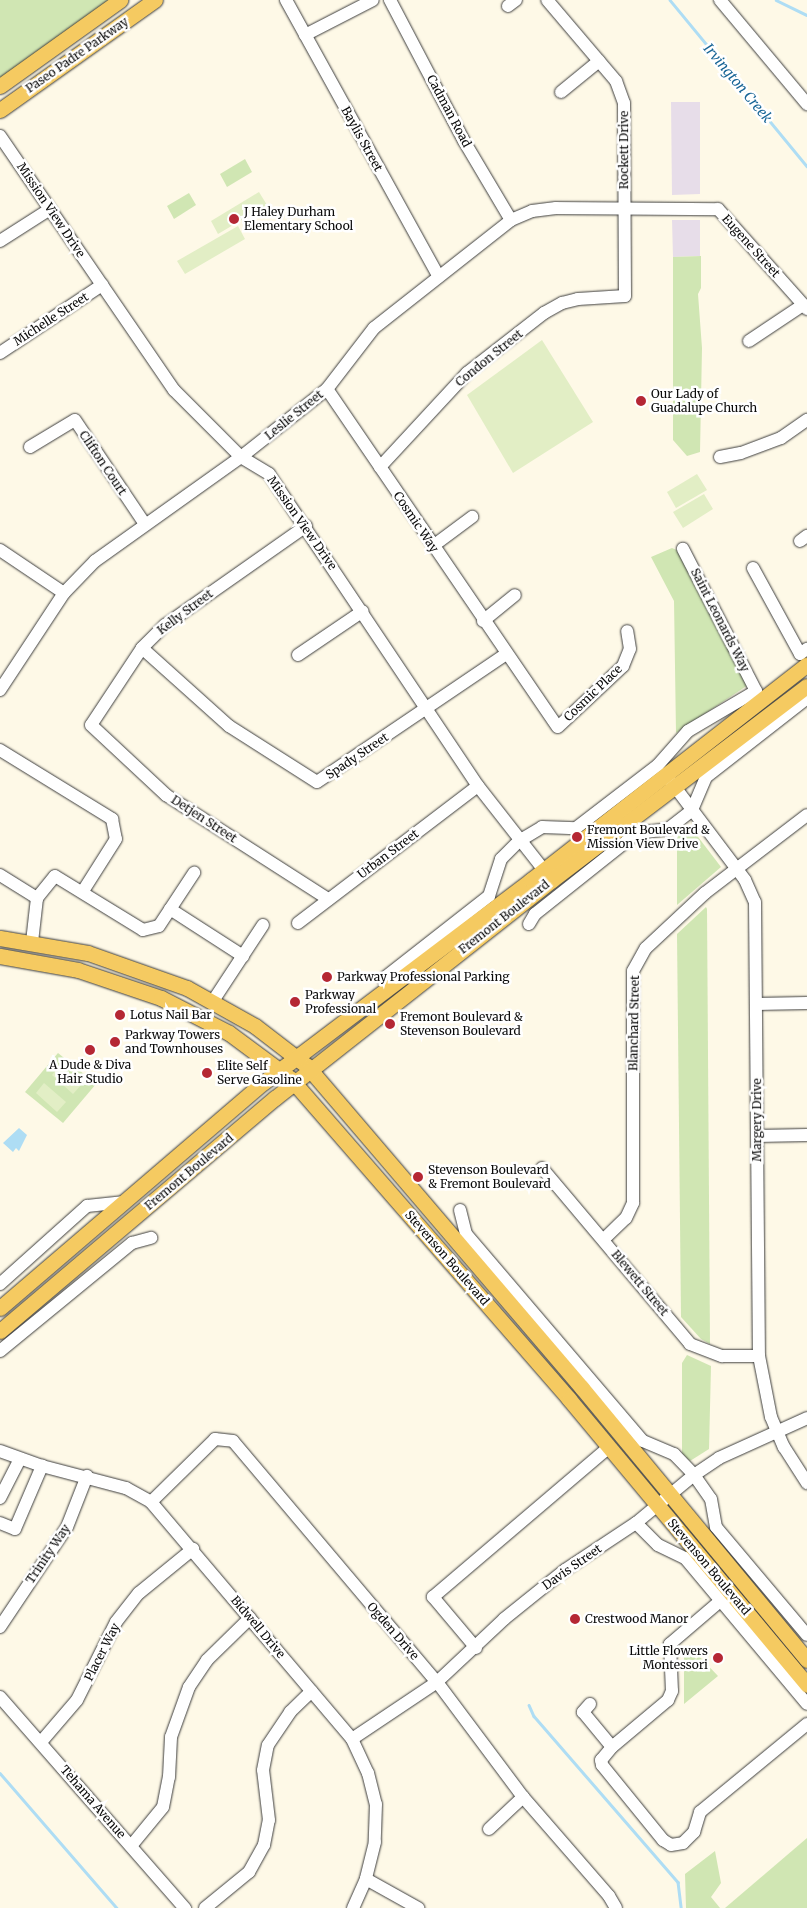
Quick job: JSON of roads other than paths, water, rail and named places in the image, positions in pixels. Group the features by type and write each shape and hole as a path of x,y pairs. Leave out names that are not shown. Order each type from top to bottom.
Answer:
{"main road":[{"name":"Paseo Padre Parkway","path":"0,86 120,0"},
{"name":"Paseo Padre Parkway","path":"0,110 155,0"},
{"name":"Fremont Boulevard","path":"0,1331 666,775 805,656"},
{"name":"Fremont Boulevard","path":"0,1308 280,1069 547,874 675,788 807,686"},
{"name":"Stevenson Boulevard","path":"0,938 32,942 130,966 213,1001 297,1057 312,1070 807,1660"},
{"name":"Stevenson Boulevard","path":"0,956 78,970 153,995 223,1029 280,1069 296,1083 609,1447 807,1685"}],"street":[{"name":"Baylis Street","path":"286,0 439,277"},
{"path":"305,35 373,0"},
{"name":"Cadman Road","path":"390,0 464,141 512,220"},
{"name":"Rockett Drive","path":"547,0 616,81 624,103 623,208 625,296"},
{"path":"720,0 806,100"},
{"path":"561,92 599,61"},
{"name":"Mission View Drive","path":"0,136 174,390 241,458 269,474 428,708 478,786 547,874"},
{"name":"Leslie Street","path":"0,690 4,676 64,592 95,561 241,458 327,389 374,328 512,220 532,211 556,208 623,208"},
{"name":"Eugene Street","path":"623,208 718,209 805,307"},
{"path":"0,242 50,209"},
{"name":"Michelle Street","path":"0,353 102,285"},
{"name":"Condon Street","path":"380,467 467,373 544,313 562,303 578,299 625,296"},
{"path":"750,341 805,307"},
{"name":"Cosmic Way","path":"327,389 506,654"},
{"name":"Clifton Court","path":"30,447 74,420 145,524"},
{"path":"720,457 741,453 781,438 807,420"},
{"path":"433,546 472,517"},
{"name":"Kelly Street","path":"91,725 142,648 165,625 306,526"},
{"name":"Saint Leonards Way","path":"683,549 756,691"},
{"path":"0,550 64,592"},
{"path":"753,568 805,656"},
{"path":"483,621 515,595"},
{"path":"298,655 363,611"},
{"name":"Cosmic Place","path":"506,654 558,726 623,666 630,648 627,631"},
{"name":"Spady Street","path":"142,648 229,726 317,782 506,654"},
{"name":"Fremont Boulevard","path":"383,979 489,896 501,859 519,840 542,826 576,828 658,765 688,730 756,691"},
{"name":"Fremont Boulevard","path":"529,924 535,914 637,833 668,829 692,810 706,777 807,698"},
{"name":"Detjen Street","path":"91,725 166,795 328,900"},
{"path":"0,750 112,819 116,839 83,891"},
{"name":"Margery Drive","path":"666,775 736,870 755,902 759,1356 766,1400 777,1433 807,1483"},
{"name":"Urban Street","path":"298,923 478,786"},
{"name":"Blanchard Street","path":"604,1240 626,1218 633,1203 633,972 646,948 736,870 806,818"},
{"path":"32,942 37,898 55,876 83,891 143,930 159,926 194,872"},
{"path":"0,875 37,898"},
{"path":"170,909 243,956"},
{"path":"213,1001 263,926"},
{"path":"756,1004 807,1004"},
{"path":"757,1136 807,1135"},
{"name":"Blewett Street","path":"542,1168 690,1344 722,1356 759,1356"},
{"name":"Fremont Boulevard","path":"0,1284 54,1238 87,1206 125,1202"},
{"path":"460,1210 466,1234 643,1441 674,1454 694,1476 711,1499 716,1526 807,1635"},
{"path":"0,1351 132,1243 151,1238"},
{"name":"Davis Street","path":"352,1739 437,1682 476,1648 504,1619 565,1570 636,1523 719,1458 807,1418"},
{"name":"Ogden Drive","path":"151,1502 215,1439 233,1441 437,1682 524,1797 609,1896 616,1908"},
{"path":"476,1648 433,1596 609,1447"},
{"name":"Bidwell Drive","path":"0,1451 42,1466 87,1476 126,1488 151,1502 193,1549 352,1739 368,1773 376,1804 375,1842 366,1879 353,1908"},
{"path":"0,1498 20,1459"},
{"path":"0,1523 15,1529 42,1466"},
{"name":"Trinity Way","path":"0,1627 67,1527 87,1476"},
{"name":"Stevenson Boulevard","path":"636,1523 658,1545 685,1558 719,1602 807,1704"},
{"name":"Placer Way","path":"42,1742 77,1700 122,1615 139,1593 193,1549"},
{"path":"719,1602 670,1644 672,1691 668,1700 612,1747 600,1760 602,1765 663,1840 672,1845 689,1840 700,1812 807,1724"},
{"path":"131,1846 163,1807 169,1777 171,1737 189,1688 207,1660 250,1618"},
{"path":"205,1908 249,1872 264,1845 269,1820 263,1770 268,1746 290,1712 312,1692"},
{"name":"Tehama Avenue","path":"0,1697 42,1742 185,1908"},
{"path":"590,1704 583,1712 612,1747"},
{"path":"489,1829 524,1797"},
{"path":"366,1879 418,1908"}],"water":[{"path":"19,1128 27,1135 19,1151 16,1148 13,1152 3,1143"}],"waterway":[{"name":"Irvington Creek","path":"670,0 807,166"},
{"path":"776,0 807,15"},
{"path":"529,1705 534,1716 678,1882 681,1908"},
{"path":"0,1773 117,1908"}],"place":[{"name":"J Haley Durham Elementary School","path":"234,219"},
{"name":"Our Lady of Guadalupe Church","path":"641,401"},
{"name":"Fremont Boulevard & Mission View Drive","path":"577,837"},
{"name":"Parkway Professional Parking","path":"327,977"},
{"name":"Parkway Professional","path":"295,1002"},
{"name":"Lotus Nail Bar","path":"120,1015"},
{"name":"Fremont Boulevard & Stevenson Boulevard","path":"390,1024"},
{"name":"Parkway Towers and Townhouses","path":"115,1042"},
{"name":"A Dude & Diva Hair Studio","path":"90,1050"},
{"name":"Elite Self Serve Gasoline","path":"207,1073"},
{"name":"Stevenson Boulevard & Fremont Boulevard","path":"418,1177"},
{"name":"Crestwood Manor","path":"575,1619"},
{"name":"Little Flowers Montessori","path":"718,1658"}]}
